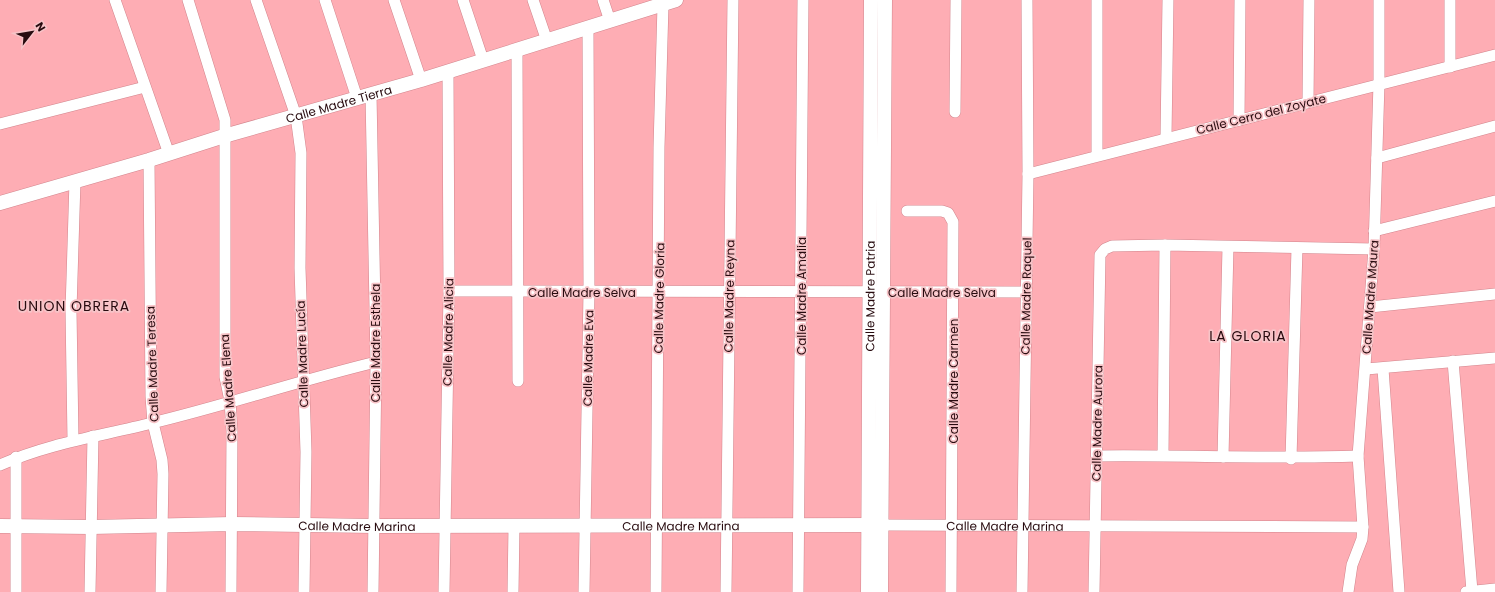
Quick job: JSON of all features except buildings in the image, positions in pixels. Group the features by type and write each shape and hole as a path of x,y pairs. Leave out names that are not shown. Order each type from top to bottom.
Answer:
{"street":[{"path":"115,0 169,154"},
{"name":"Calle Madre Elena","path":"188,0 225,120 225,377 230,401 232,524 231,592"},
{"name":"Calle Madre Lucía","path":"256,0 296,116 300,146 302,381 306,452 304,592"},
{"path":"325,0 357,98"},
{"path":"394,0 421,80"},
{"path":"463,0 483,60"},
{"path":"533,0 548,41"},
{"path":"603,0 610,21"},
{"name":"Calle Madre Reyna","path":"726,592 728,526 729,292 733,0"},
{"name":"Calle Madre Amalia","path":"798,592 803,0"},
{"name":"Calle Madre Patria","path":"868,592 867,525 871,0"},
{"name":"Calle Madre Patria","path":"881,592 885,0"},
{"path":"955,112 956,0"},
{"name":"Calle Madre Raquel","path":"1022,592 1028,174 1027,0"},
{"path":"1097,0 1097,155"},
{"path":"1166,137 1168,0"},
{"path":"1239,120 1240,0"},
{"path":"1308,102 1309,0"},
{"name":"Calle Madre Maura","path":"1348,592 1352,565 1362,539 1363,527 1358,456 1366,369 1374,249 1379,83 1379,0"},
{"path":"1450,0 1450,67"},
{"name":"Calle Madre Tierra","path":"0,203 149,160 224,136 448,72 670,2"},
{"name":"Calle Madre Gloria","path":"656,592 659,292 670,2"},
{"name":"Calle Madre Eva","path":"584,592 589,291 588,28"},
{"path":"517,50 518,381"},
{"name":"Calle Cerro del Zoyate","path":"1028,174 1166,137 1495,55"},
{"name":"Calle Madre Alicia","path":"444,592 449,291 448,72"},
{"path":"0,124 145,88"},
{"name":"Calle Madre Esthela","path":"371,94 376,362 373,592"},
{"path":"1377,158 1495,126"},
{"name":"Calle Madre Teresa","path":"149,160 150,351 153,423 162,460 161,592"},
{"path":"73,440 71,310 75,181"},
{"path":"1374,231 1495,201"},
{"name":"Calle Madre Carmen","path":"907,211 942,211 948,213 952,217 954,229 951,592"},
{"path":"1163,455 1165,245 1374,249"},
{"name":"Calle Madre Aurora","path":"1094,592 1100,255 1105,249 1112,246 1165,245"},
{"path":"1223,457 1228,247"},
{"path":"1291,458 1297,248"},
{"name":"Calle Madre Selva","path":"449,291 1026,292"},
{"path":"1370,307 1495,294"},
{"path":"1366,369 1383,369 1495,358"},
{"path":"1453,361 1468,592 1495,589"},
{"path":"0,465 16,457 73,440 153,423 376,362"},
{"path":"1383,369 1399,592"},
{"path":"90,592 93,436"},
{"path":"1096,456 1163,455 1291,458 1358,456"},
{"path":"16,457 16,592"},
{"name":"Calle Madre Marina","path":"0,526 91,527 305,524 374,526 1095,525 1363,527"},
{"path":"513,592 514,526"}],"district":[{"name":"UNION OBRERA","path":"74,306"},
{"name":"LA GLORIA","path":"1248,336"}]}
